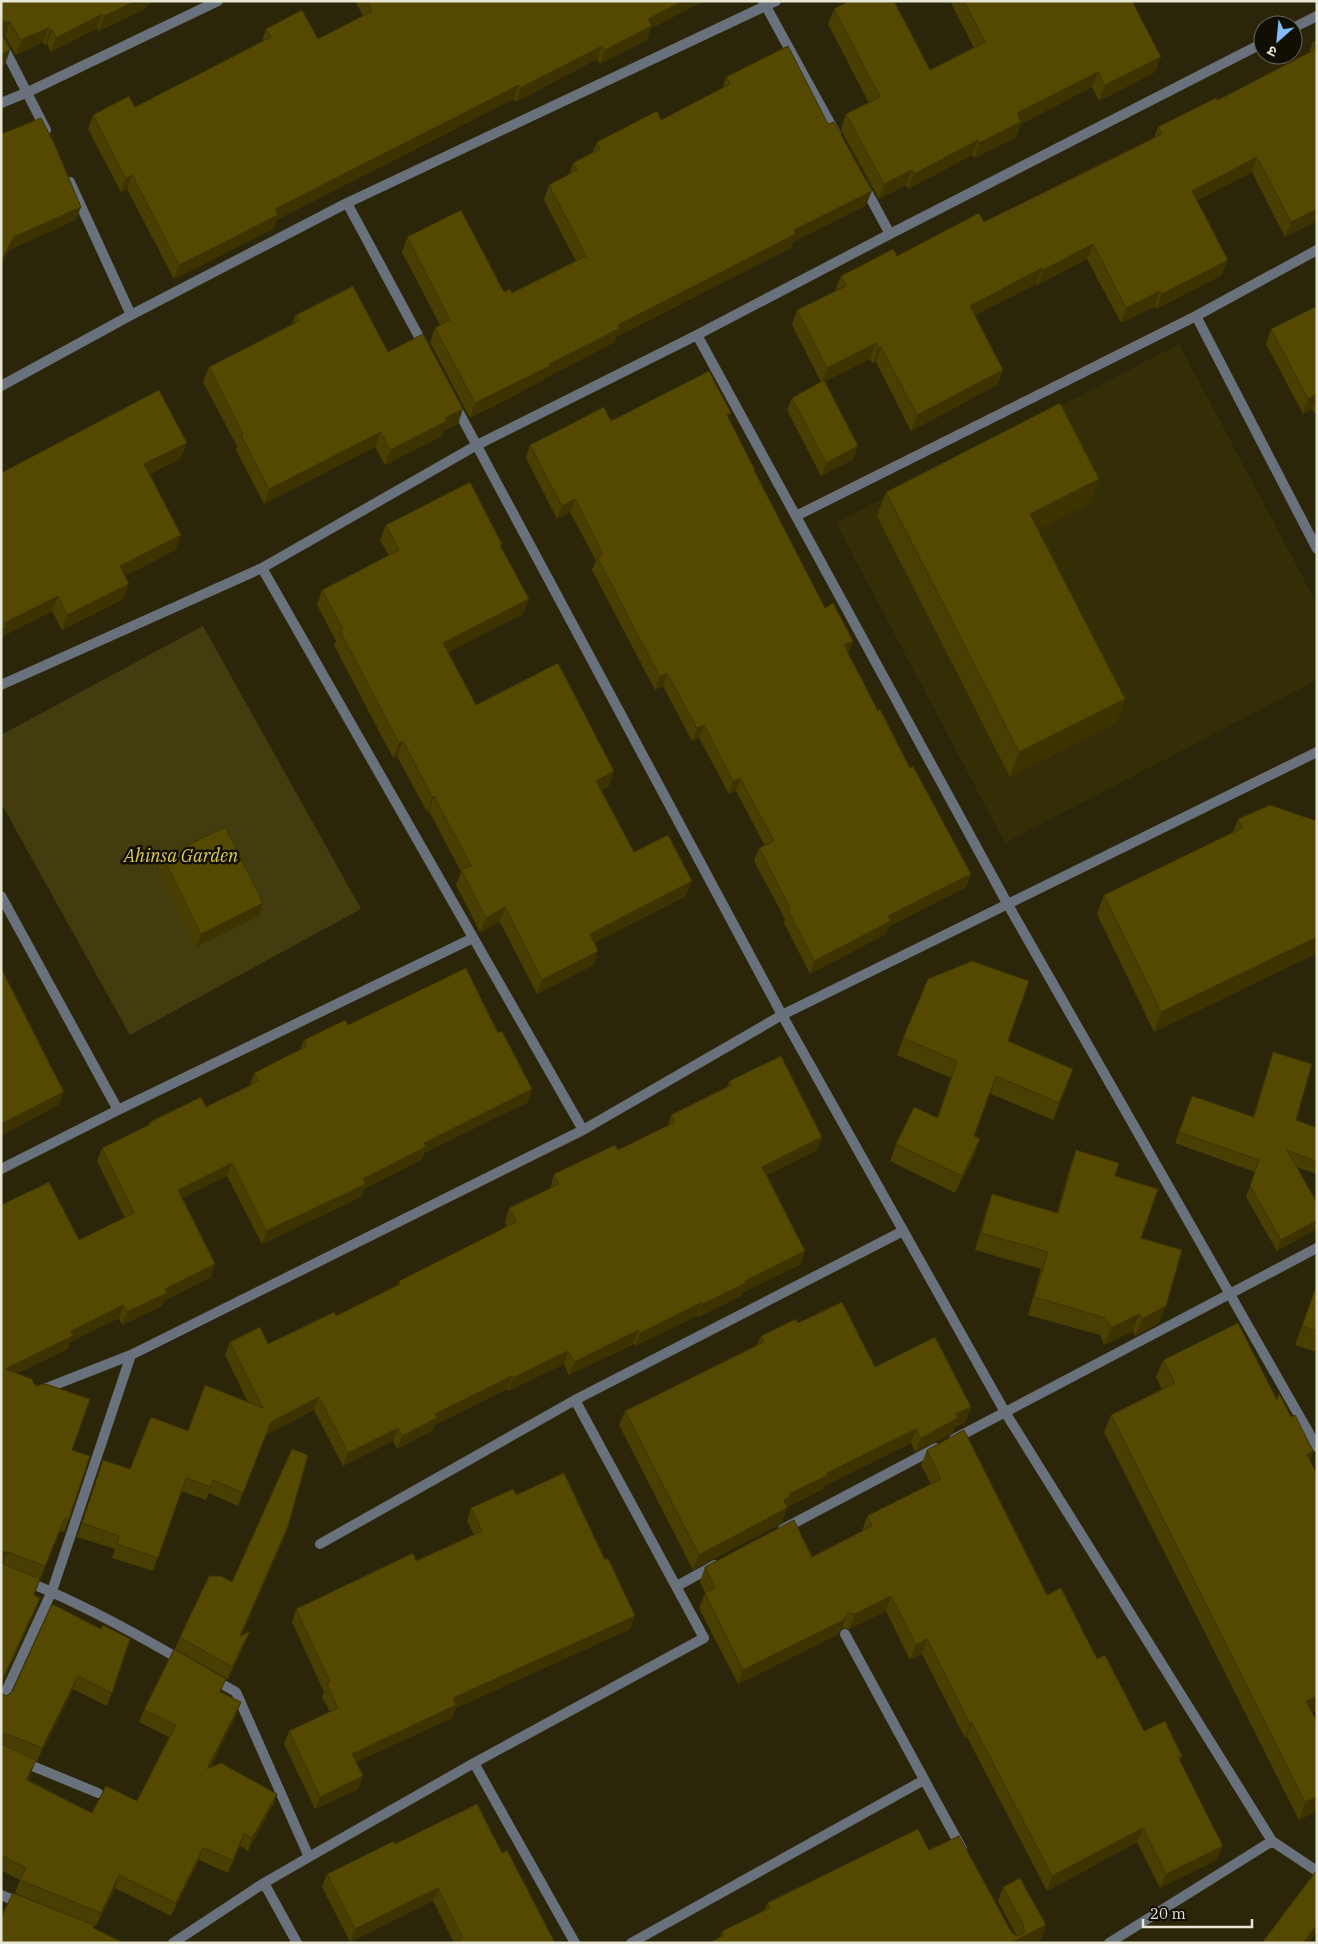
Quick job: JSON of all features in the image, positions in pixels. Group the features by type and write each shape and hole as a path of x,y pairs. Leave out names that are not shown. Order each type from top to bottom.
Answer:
{"street":[{"path":"1,103 28,92 218,1"},
{"path":"1,386 131,315 347,204 764,4 776,1"},
{"path":"764,4 842,146"},
{"path":"1303,23 1317,16"},
{"path":"1,42 28,92 49,137"},
{"path":"1,685 262,568 477,445 697,335 1253,48"},
{"path":"65,172 131,315"},
{"path":"857,172 890,234"},
{"path":"347,204 431,358"},
{"path":"796,516 1196,316 1317,250"},
{"path":"1196,316 1317,549"},
{"path":"697,335 1007,904 1317,1447"},
{"path":"449,393 782,1016 1005,1412 1272,1841 1317,1871"},
{"path":"262,568 583,1130"},
{"path":"34,1392 131,1355 583,1130 782,1016 1317,752"},
{"path":"1,896 118,1110"},
{"path":"1,1169 118,1110 473,938"},
{"path":"320,1544 575,1400 903,1231"},
{"path":"772,1536 1317,1248"},
{"path":"1,1702 52,1591 131,1355"},
{"path":"173,1943 264,1883 309,1857 474,1763 704,1638 575,1400"},
{"path":"676,1586 728,1558"},
{"path":"1,1571 52,1591 95,1612 187,1663"},
{"path":"845,1634 966,1857"},
{"path":"204,1673 236,1692 309,1857"},
{"path":"1,1753 98,1793"},
{"path":"474,1763 575,1943"},
{"path":"631,1943 924,1780"},
{"path":"1108,1943 1127,1933 1272,1841"},
{"path":"264,1883 297,1943"},
{"path":"1,1895 29,1906"},
{"path":"1127,1933 1133,1943"}],"shaded area":[{"path":"1179,344 1317,604 1317,680 1005,843 836,523"}],"green space":[{"name":"Ahinsa Garden","path":"203,626 361,909 130,1035 1,803 1,735"}],"building":[{"path":"1,1 136,1 104,16 102,14 56,38 52,30 50,31 48,28 21,40 10,22 2,22 1,24"},
{"path":"367,1 683,1 648,19 652,26 605,50 602,46 520,88 519,85 275,209 278,215 179,265 132,175 126,179 93,115 129,96 135,107 271,37 266,29 302,10 318,39 372,11"},
{"path":"849,1 894,1 930,70 985,42 964,1 1132,1 1161,57 1105,85 1098,72 1017,113 1021,122 979,143 978,140 914,174 912,170 884,184 846,114 880,97 834,9"},
{"path":"1,33 10,50 1,55"},
{"path":"1317,40 1317,209 1291,222 1257,157 1192,191 1228,260 1162,294 1160,291 1126,308 1093,244 1043,270 1042,268 970,306 1003,370 917,415 881,347 878,348 876,343 827,368 797,310 846,286 841,276 893,249 897,256 979,213 984,222 1162,134 1158,127 1216,98 1218,100 1285,65 1303,65 1303,56 1316,49 1313,42"},
{"path":"788,46 828,124 834,122 872,191 794,230 796,234 618,325 620,328 549,364 550,366 475,403 435,328 450,320 407,237 461,210 504,292 510,289 512,293 586,256 549,185 577,170 573,163 600,149 597,142 657,111 661,120 730,84 726,77"},
{"path":"41,118 54,143 81,207 14,237 1,261 1,134"},
{"path":"353,286 388,352 423,334 463,409 445,418 447,421 390,450 381,432 269,489 209,367 299,321 296,315"},
{"path":"1317,306 1317,394 1308,399 1271,329"},
{"path":"709,371 731,413 727,415 825,608 833,603 853,641 844,645 878,711 880,709 910,768 913,766 971,874 888,916 891,921 814,961 788,910 790,908 759,848 774,841 740,778 733,781 704,725 697,728 667,673 660,677 597,557 603,554 575,499 562,506 530,445 604,407 611,421"},
{"path":"824,380 858,446 826,463 792,398"},
{"path":"159,390 187,443 144,464 181,535 120,566 129,584 67,615 58,596 4,623 6,627 1,630 1,473"},
{"path":"1060,403 1099,479 1030,514 1125,699 1019,752 886,492"},
{"path":"470,482 502,544 500,545 529,599 443,643 476,705 558,663 614,771 596,781 634,852 668,835 692,881 590,934 598,951 542,980 505,907 486,918 461,870 471,866 403,741 399,743 340,631 343,629 322,590 399,550 386,525"},
{"path":"1270,805 1317,821 1317,937 1161,1012 1104,895 1242,828 1238,819"},
{"path":"225,827 263,903 201,934 163,857"},
{"path":"972,961 1029,981 1008,1041 1073,1069 1059,1103 996,1076 974,1136 980,1139 962,1176 896,1144 914,1107 938,1118 957,1061 903,1038 928,979"},
{"path":"1,968 64,1092 1,1124"},
{"path":"466,968 498,1033 502,1031 532,1089 424,1143 426,1147 363,1179 366,1184 266,1231 232,1163 178,1190 215,1264 165,1289 167,1293 127,1312 123,1305 71,1331 73,1336 5,1369 32,1379 37,1386 46,1384 90,1399 72,1450 90,1456 69,1519 65,1518 45,1566 8,1552 1,1553 1,1205 49,1182 79,1240 134,1213 102,1148 201,1097 206,1107 259,1081 254,1073 307,1046 304,1040 345,1020 348,1025"},
{"path":"1273,1052 1312,1064 1296,1120 1317,1128 1317,1162 1287,1150 1317,1203 1317,1220 1281,1240 1250,1186 1259,1160 1179,1132 1192,1096 1254,1117"},
{"path":"781,1056 822,1137 762,1167 805,1251 745,1281 746,1283 703,1304 702,1302 640,1333 638,1330 574,1362 568,1351 435,1414 437,1418 402,1436 398,1428 348,1453 319,1397 271,1422 243,1493 213,1480 211,1487 186,1478 158,1558 117,1544 119,1536 82,1523 103,1460 130,1469 151,1417 188,1431 205,1385 263,1408 230,1342 260,1327 268,1344 334,1312 336,1316 400,1284 399,1281 516,1222 509,1208 559,1184 554,1174 615,1145 618,1150 675,1122 671,1115 731,1085 729,1081"},
{"path":"1076,1150 1119,1163 1115,1176 1158,1189 1141,1238 1182,1250 1166,1306 1142,1319 1139,1314 1111,1328 1106,1318 1034,1297 1048,1252 981,1233 992,1194 1058,1213"},
{"path":"1317,1284 1317,1331 1302,1326"},
{"path":"842,1302 875,1367 935,1337 971,1407 956,1414 958,1418 921,1438 916,1429 827,1473 828,1475 789,1494 790,1497 784,1500 787,1508 699,1555 625,1411 764,1342 761,1336 796,1319 798,1323"},
{"path":"1238,1323 1277,1400 1279,1393 1291,1417 1295,1415 1313,1451 1307,1455 1317,1474 1317,1696 1306,1701 1317,1722 1317,1797 1305,1802 1111,1415 1175,1383 1163,1360"},
{"path":"964,1430 1047,1595 1061,1588 1097,1659 1105,1655 1144,1731 1165,1721 1182,1756 1178,1757 1223,1846 1166,1874 1143,1828 1052,1876 972,1723 970,1724 927,1639 916,1645 891,1596 855,1614 847,1613 844,1620 743,1670 705,1593 715,1588 705,1567 794,1520 812,1557 872,1526 867,1516 941,1479 927,1450"},
{"path":"292,1449 308,1455 288,1526 240,1636 250,1631 232,1667 180,1637 209,1576 221,1576 232,1582"},
{"path":"564,1473 605,1560 608,1558 635,1616 453,1698 456,1705 352,1754 363,1776 320,1797 289,1731 338,1708 327,1684 330,1682 296,1609 413,1553 416,1561 482,1531 471,1508 513,1489 516,1495"},
{"path":"1,1562 40,1579 34,1595 40,1598 1,1682"},
{"path":"52,1604 101,1629 103,1625 130,1639 112,1693 78,1676 42,1748 5,1733 1,1736 1,1693 6,1696 12,1692"},
{"path":"174,1649 226,1679 220,1692 241,1702 207,1769 221,1763 277,1794 252,1838 244,1833 233,1860 203,1848 176,1903 119,1875 101,1913 20,1880 26,1868 1,1855 1,1744 36,1760 26,1780 92,1813 106,1786 137,1801 176,1725 144,1710"},
{"path":"477,1804 502,1853 507,1850 555,1943 454,1943 463,1938 438,1888 355,1929 327,1874 394,1841 395,1844"},
{"path":"918,1829 929,1850 959,1836 1012,1933 1017,1936 1024,1933 1024,1926 1003,1887 1020,1878 1046,1925 1011,1943 709,1943 724,1935 722,1931 770,1908 767,1903"},
{"path":"1316,1871 1317,1925 1303,1943 1262,1943"},
{"path":"13,1893 94,1925 93,1928 124,1943 1,1943 1,1917"}]}
